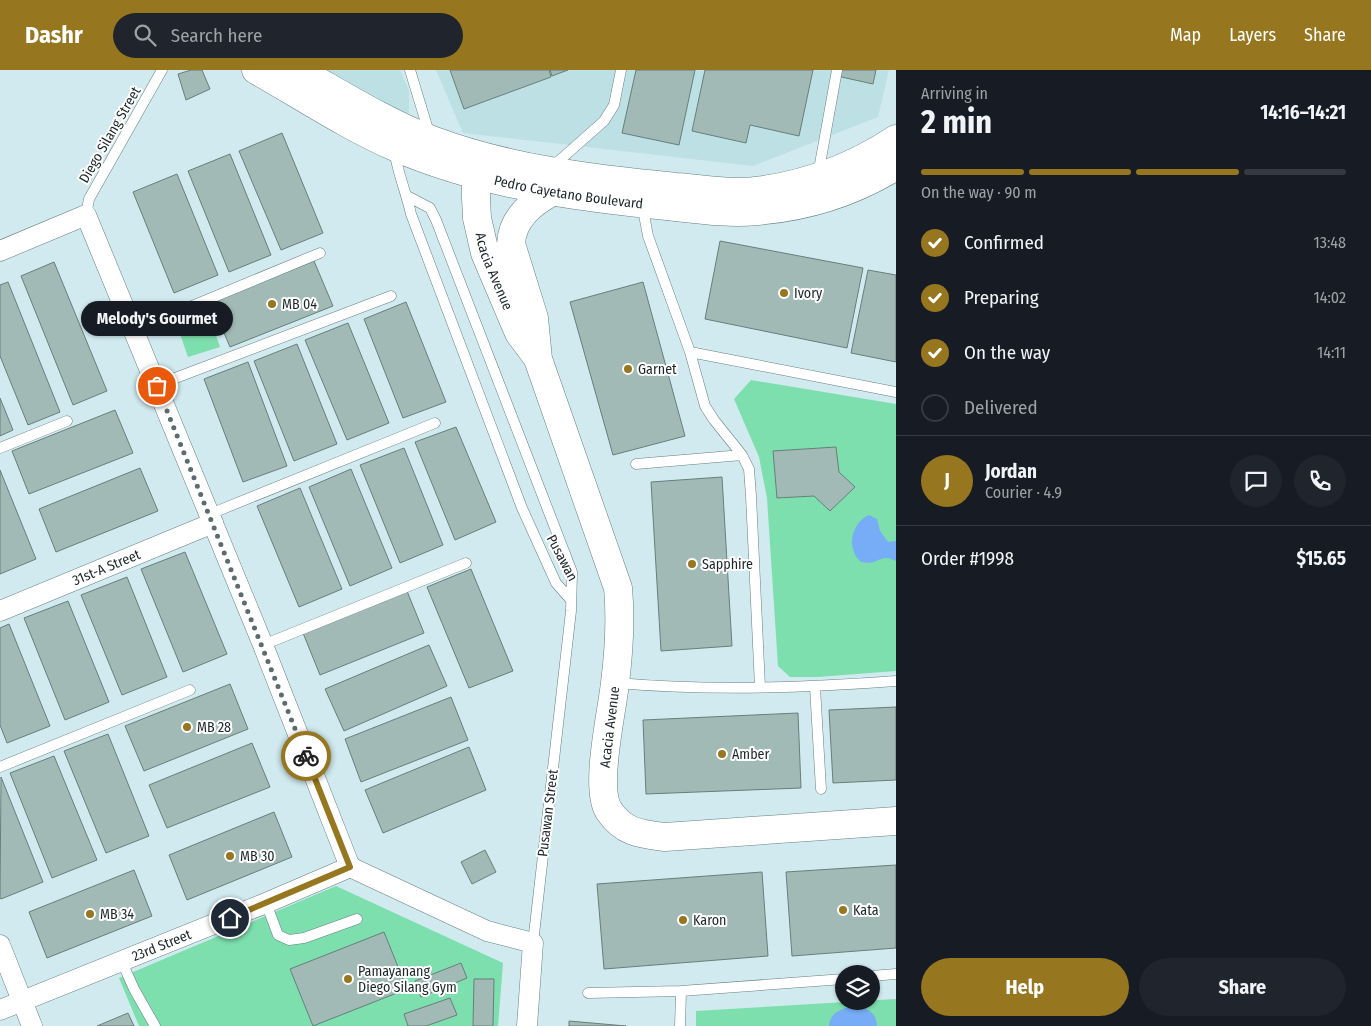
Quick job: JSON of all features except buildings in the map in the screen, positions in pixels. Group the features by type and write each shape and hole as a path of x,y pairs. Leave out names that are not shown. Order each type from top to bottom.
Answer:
{"main road":[{"name":"Pedro Cayetano Boulevard","path":"256,70 394,146 443,166 476,175 551,181 617,181 725,192 762,190 817,178 852,165 896,140"},
{"name":"Pedro Cayetano Boulevard","path":"298,70 382,116 431,139 551,181 642,204 740,212 780,209 823,199 846,191 896,166"},
{"name":"Acacia Avenue","path":"476,175 477,218 485,253 519,333 538,359"},
{"name":"Acacia Avenue","path":"551,181 544,196 523,214 515,224 511,234 513,254 534,318 538,359 618,588 620,615 615,683 605,756 603,788 608,809 620,824 639,834 666,836 896,821"}],"street":[{"path":"0,251 86,215 263,645 350,867 488,931 532,943"},
{"name":"31st-A Street","path":"0,611 211,518"},
{"name":"23rd Street","path":"0,1010 266,904 350,867"},
{"name":"Pusawan Street","path":"527,1026 532,943"},
{"path":"0,945 32,1026"}],"lane":[{"name":"Diego Silang Street","path":"86,215 89,199 162,70"},
{"path":"410,70 431,139"},
{"path":"551,181 604,121 614,105 621,70"},
{"path":"817,178 837,70"},
{"path":"394,146 396,164 407,196"},
{"name":"Pusawan","path":"407,196 430,208 436,220 572,572 571,600"},
{"name":"Pusawan","path":"407,196 411,214 522,508 556,583 571,600"},
{"path":"642,204 648,236 690,352 706,406 714,420 742,455 749,469 760,687"},
{"path":"134,330 320,253"},
{"path":"157,386 391,296"},
{"path":"690,352 896,392"},
{"path":"0,448 67,421"},
{"path":"211,518 434,423"},
{"path":"636,464 742,455"},
{"path":"263,645 466,563"},
{"name":"Pusawan Street","path":"532,943 571,600"},
{"path":"615,683 682,686 815,687 896,681"},
{"path":"815,687 821,789"},
{"path":"0,767 190,690"},
{"path":"266,904 278,935 289,940 304,938 357,919"},
{"path":"122,962 154,1026"},
{"path":"880,975 896,974"},
{"path":"588,993 680,991 835,979"},
{"path":"680,991 680,1026"}],"shaded area":[{"path":"320,70 400,70 409,91 409,113 400,114"},
{"path":"436,70 889,70 878,117 753,166 463,133"}],"green space":[{"path":"205,303 220,347 188,357 173,314"},
{"path":"751,380 896,404 896,671 818,677 790,677 778,666 767,498 759,457 734,399"},
{"path":"336,886 503,963 498,1026 139,1026 119,978"},
{"path":"896,999 896,1026 696,1026 696,1011 835,1003 835,1010 880,1010 880,1000"}],"water":[{"path":"869,515 877,519 880,531 888,542 896,541 896,561 887,558 870,563 861,562 855,555 852,547 854,530 864,517"},
{"path":"842,1010 866,1010 875,1017 877,1026 829,1026 834,1014"}],"way so far":[{"path":"157,386 263,645 306,756"}],"place":[{"name":"Ivory","path":"784,293"},
{"name":"MB 04","path":"272,304"},
{"name":"Garnet","path":"628,369"},
{"name":"Melody's Gourmet","path":"157,386"},
{"name":"Sapphire","path":"692,564"},
{"name":"MB 28","path":"187,727"},
{"name":"Amber","path":"722,754"},
{"name":"MB 30","path":"230,856"},
{"name":"Kata","path":"843,910"},
{"name":"MB 34","path":"90,914"},
{"name":"Karon","path":"683,920"},
{"name":"Pamayanang Diego Silang Gym","path":"348,979"}],"route":[{"path":"230,918 350,867 306,756"}]}
